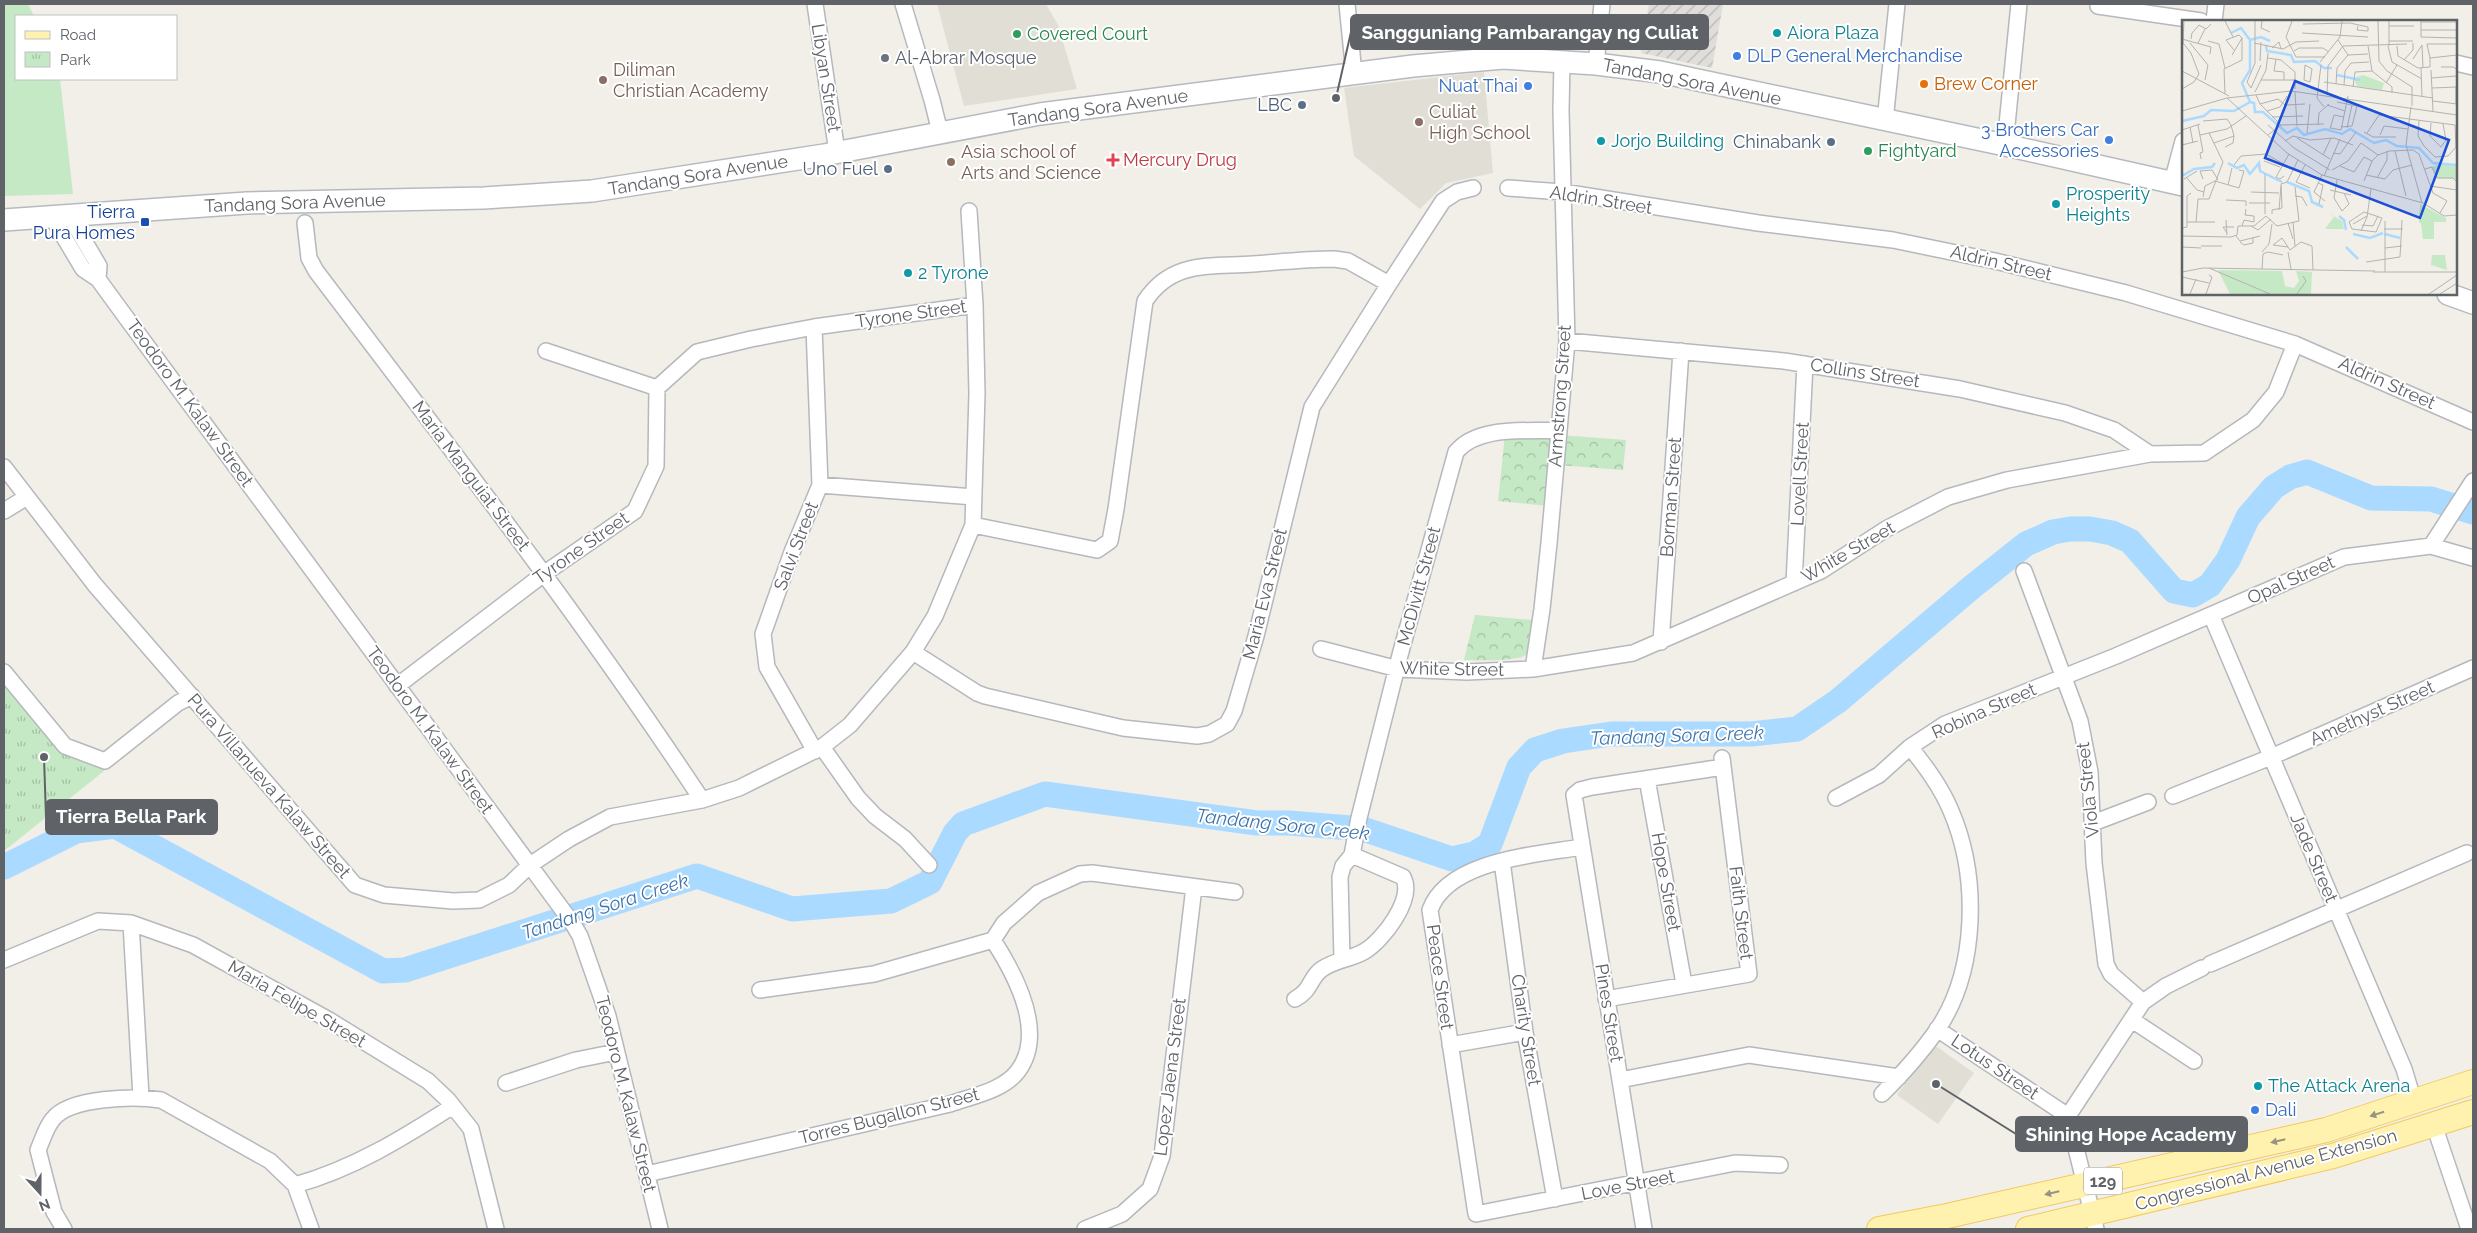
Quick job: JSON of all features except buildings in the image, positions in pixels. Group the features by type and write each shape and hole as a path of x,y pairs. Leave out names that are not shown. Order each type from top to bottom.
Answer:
{"main road":[{"name":"Tandang Sora Avenue","path":"4,220 247,203 484,198 628,187 837,152 1040,114 1483,59 1562,61 1660,72 2005,145 2178,184"},
{"path":"2451,295 2473,303"},
{"name":"Congressional Avenue Extension","path":"1879,1229 1949,1223 2086,1185 2326,1130 2473,1082"},
{"name":"Congressional Avenue Extension","path":"2028,1229 2094,1222 2333,1156 2473,1112"},
{"path":"2326,1130 2333,1156"}],"street":[{"name":"Libyan Street","path":"815,4 837,152"},
{"path":"903,4 940,132"},
{"path":"1347,4 1354,74"},
{"path":"1596,64 1602,4"},
{"path":"1885,121 1897,4"},
{"path":"2005,145 2019,4"},
{"path":"2214,20 2216,4"},
{"path":"2098,6 2194,20"},
{"name":"Armstrong Street","path":"1533,669 1542,609 1567,340 1562,61"},
{"path":"2457,63 2473,66"},
{"path":"2178,184 2182,150"},
{"name":"Maria Eva Street","path":"914,652 977,693 1123,728 1197,736 1209,734 1227,724 1234,711 1256,636 1312,407 1443,201 1457,192 1473,188"},
{"name":"Aldrin Street","path":"1508,188 1563,192 1758,223 1893,240 1961,253 2126,293 2296,344 2473,422"},
{"name":"Pura Villanueva Kalaw Street","path":"4,466 95,585 355,885 384,895 453,901 479,900 509,885 530,866 569,839 610,817 702,800 739,788 818,749 850,725 914,652 935,616 974,525 977,394 975,305 969,211"},
{"name":"Teodoro M. Kalaw Street","path":"60,216 83,269 98,279 573,924 580,936 608,1016 660,1229"},
{"name":"Maria Manguiat Street","path":"305,223 309,258 316,270 545,573 635,699 702,800"},
{"path":"974,525 1097,550 1110,541 1126,442 1145,301 1154,288 1168,278 1200,266 1334,259 1348,261 1389,284"},
{"name":"Tyrone Street","path":"397,686 545,573 635,511 656,466 657,388 697,352 814,327 975,305"},
{"name":"Salvi Street","path":"814,327 820,485 792,552 763,634 767,667 818,749 858,798 875,816 905,839 929,865"},
{"name":"Collins Street","path":"1567,340 1805,364 1960,389 2065,414 2114,430 2150,454"},
{"name":"White Street","path":"1321,649 1398,669 1467,672 1533,669 1633,652 1661,642 1736,607 1821,571 1886,529 1948,497 2007,480 2150,454 2204,453 2254,420 2276,392 2296,344"},
{"path":"546,351 657,388"},
{"name":"Borman Street","path":"1661,642 1681,351"},
{"name":"Lovell Street","path":"1794,583 1805,364"},
{"name":"McDivitt Street","path":"1342,960 1340,877 1343,866 1352,855 1398,669 1456,452 1462,444 1487,434 1559,430"},
{"path":"820,485 974,497"},
{"path":"2431,546 2470,487"},
{"path":"4,511 27,497"},
{"name":"Opal Street","path":"2116,656 2344,557 2431,546 2473,558"},
{"name":"Viola Street","path":"2024,571 2080,721 2090,772 2094,863 2106,964 2111,974 2144,1002"},
{"name":"Jade Street","path":"2211,615 2404,1069 2414,1102"},
{"name":"Robina Street","path":"1836,798 1879,775 1910,747 1945,724 2116,656"},
{"name":"Amethyst Street","path":"2173,796 2271,757 2473,668"},
{"path":"4,672 65,746 105,761 178,703 192,696"},
{"path":"1882,1094 1899,1077 1937,1029 1954,995 1965,958 1970,921 1970,883 1963,846 1951,810 1933,777 1910,747"},
{"name":"Faith Street","path":"1574,797 1580,790 1647,779 1722,763 1749,974 1606,999"},
{"name":"Hope Street","path":"1647,779 1684,984"},
{"name":"Pines Street","path":"1574,797 1644,1229"},
{"path":"2093,823 2148,802"},
{"name":"Peace Street","path":"1476,1214 1430,910 1432,904 1450,882 1458,877 1502,861 1582,847"},
{"path":"2094,1222 2068,1116 2144,1002 2166,986 2206,966 2467,853"},
{"path":"1295,999 1306,992 1321,969 1365,952 1391,925 1399,913 1406,887 1404,877 1352,855"},
{"name":"Charity Street","path":"1502,861 1525,1032 1555,1199"},
{"path":"760,990 874,974 993,940 1004,923 1038,893 1080,874 1092,873 1235,892"},
{"name":"Lopez Jaena Street","path":"1085,1229 1122,1214 1150,1189 1162,1156 1194,887"},
{"name":"Maria Felipe Street","path":"4,960 98,921 131,923 193,945 329,1020 428,1081 453,1106 471,1129 496,1229"},
{"path":"131,923 141,1097"},
{"name":"Torres Bugallon Street","path":"647,1174 950,1104 995,1089 1018,1071 1029,1044 1025,1002 1012,970 993,940"},
{"path":"2132,1020 2194,1061"},
{"name":"Lotus Street","path":"1937,1029 2068,1116"},
{"path":"1450,1044 1525,1032"},
{"path":"506,1083 576,1060 616,1052"},
{"path":"1620,1080 1749,1055 1899,1077"},
{"path":"64,1229 54,1212 38,1150 54,1118 79,1104 141,1097 160,1100 257,1152 270,1162 295,1185 311,1229"},
{"path":"295,1185 316,1179 366,1158 397,1142 453,1106"},
{"path":"2434,1125 2469,1229"},
{"name":"Love Street","path":"1476,1214 1637,1184 1734,1163 1780,1165"}],"shaded area":[{"path":"937,4 1046,4 1058,25 1077,89 964,106"},
{"path":"1649,4 1723,4 1712,68 1641,53"},
{"name":"Culiat High School","path":"1484,72 1493,173 1446,183 1420,209 1354,156 1344,88"},
{"path":"1933,1044 1974,1073 1938,1124 1897,1095"}],"green space":[{"path":"4,4 28,4 34,15 15,15 15,80 60,80 73,194 4,196"},
{"path":"1555,432 1548,506 1498,501 1505,435"},
{"path":"1560,435 1626,440 1623,470 1558,465"},
{"path":"1475,615 1533,620 1532,641 1529,652 1525,656 1518,658 1464,660"},
{"path":"4,679 61,747 109,767 4,851"}],"waterway":[{"name":"Tandang Sora Creek","path":"4,867 76,831 115,826 383,971 405,970 697,876 792,909 891,901 930,882 955,833 963,824 1045,794 1257,823 1289,823 1363,829 1452,859 1474,854 1490,844 1519,767 1535,750 1563,741 1611,734 1751,734 1797,729 1838,701 1972,587 2026,544 2053,532 2070,529 2090,529 2112,533 2130,541 2174,591 2193,595 2210,585 2228,560 2248,517 2274,487 2290,477 2307,472 2371,498 2431,499 2473,512"}],"place":[{"name":"Aiora Plaza","path":"1777,33"},
{"name":"Covered Court","path":"1017,34"},
{"name":"DLP General Merchandise","path":"1737,56"},
{"name":"Al-Abrar Mosque","path":"885,58"},
{"name":"Diliman Christian Academy","path":"603,80"},
{"name":"Brew Corner","path":"1924,84"},
{"name":"Nuat Thai","path":"1528,86"},
{"name":"Sangguniang Pambarangay ng Culiat","path":"1336,98"},
{"name":"LBC","path":"1302,105"},
{"name":"Culiat High School","path":"1419,122"},
{"name":"3 Brothers Car Accessories","path":"2109,140"},
{"name":"Jorjo Building","path":"1601,141"},
{"name":"Chinabank","path":"1831,142"},
{"name":"Fightyard","path":"1868,151"},
{"name":"Mercury Drug","path":"1113,160"},
{"name":"Asia school of Arts and Science","path":"951,162"},
{"name":"Uno Fuel","path":"888,169"},
{"name":"Prosperity Heights","path":"2056,204"},
{"name":"Tierra Pura Homes","path":"145,222"},
{"name":"2 Tyrone","path":"908,273"},
{"name":"Tierra Bella Park","path":"44,757"},
{"name":"Shining Hope Academy","path":"1936,1084"},
{"name":"The Attack Arena","path":"2258,1086"},
{"name":"Dali","path":"2255,1110"}]}
